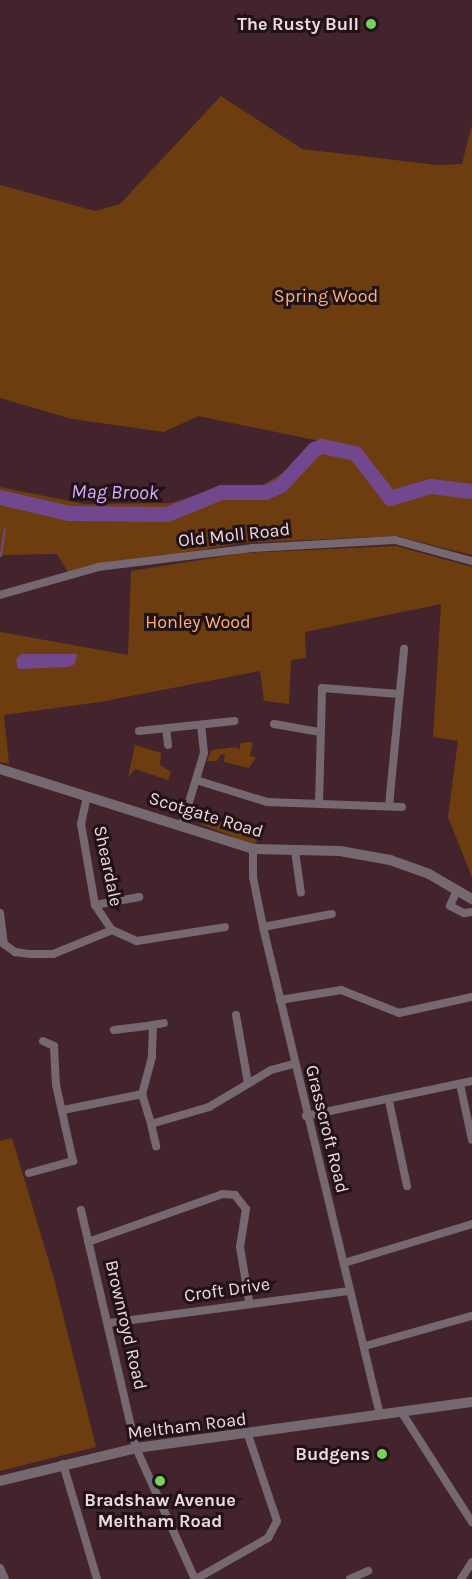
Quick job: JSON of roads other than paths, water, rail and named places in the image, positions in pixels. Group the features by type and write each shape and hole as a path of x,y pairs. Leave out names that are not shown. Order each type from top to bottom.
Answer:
{"street":[{"name":"Old Moll Road","path":"0,595 98,567 252,549 395,540 472,561"},
{"path":"389,806 404,649"},
{"path":"319,804 322,688 399,694"},
{"path":"139,731 234,721"},
{"path":"274,724 320,732"},
{"path":"182,825 204,753 201,725"},
{"path":"166,728 168,745"},
{"name":"Scotgate Road","path":"0,769 253,849 340,851 390,860 429,874 472,899"},
{"path":"196,780 257,800 402,807"},
{"name":"Sheardale","path":"87,796 81,824 95,905 112,930 137,941 225,927"},
{"name":"Grasscroft Road","path":"253,849 253,877 263,927 306,1116 365,1346 380,1415"},
{"path":"295,851 301,893"},
{"path":"457,890 450,906 464,913 472,912"},
{"path":"95,905 139,897"},
{"path":"0,913 4,944 15,952 53,954 112,930"},
{"path":"263,927 332,914"},
{"path":"280,1000 342,990 399,1012 472,997"},
{"path":"236,1015 248,1083"},
{"path":"114,1030 164,1023"},
{"path":"153,1025 152,1057 142,1094 152,1124 156,1146"},
{"path":"29,1173 73,1161 54,1046 43,1041"},
{"path":"152,1124 209,1107 248,1083 294,1064"},
{"path":"306,1116 388,1101 472,1081"},
{"path":"460,1084 472,1140"},
{"path":"63,1110 142,1094"},
{"path":"388,1101 407,1186"},
{"path":"88,1242 223,1194 235,1195 246,1209 240,1247 249,1301"},
{"name":"Brownroyd Road","path":"81,1210 109,1323 136,1448 196,1579"},
{"path":"344,1263 472,1224"},
{"name":"Croft Drive","path":"109,1323 249,1301 321,1298 350,1291"},
{"path":"365,1346 472,1316"},
{"name":"Meltham Road","path":"0,1480 136,1448 248,1435 472,1402"},
{"path":"402,1413 472,1522"},
{"path":"196,1579 268,1538 278,1521 248,1435"},
{"path":"63,1464 97,1579"},
{"path":"460,1579 472,1562"},
{"path":"0,1568 5,1579"},
{"path":"350,1579 368,1570"}],"waterway":[{"name":"Mag Brook","path":"0,497 69,513 167,514 221,492 265,492 281,485 314,449 322,446 355,453 390,498 430,486 472,491"},
{"path":"1,556 5,529"}],"place":[{"name":"The Rusty Bull","path":"371,24"},
{"name":"Budgens","path":"382,1454"},
{"name":"Bradshaw Avenue Meltham Road","path":"160,1481"}],"park label":[{"name":"Spring Wood","path":"326,296"},
{"name":"Honley Wood","path":"198,622"}]}
